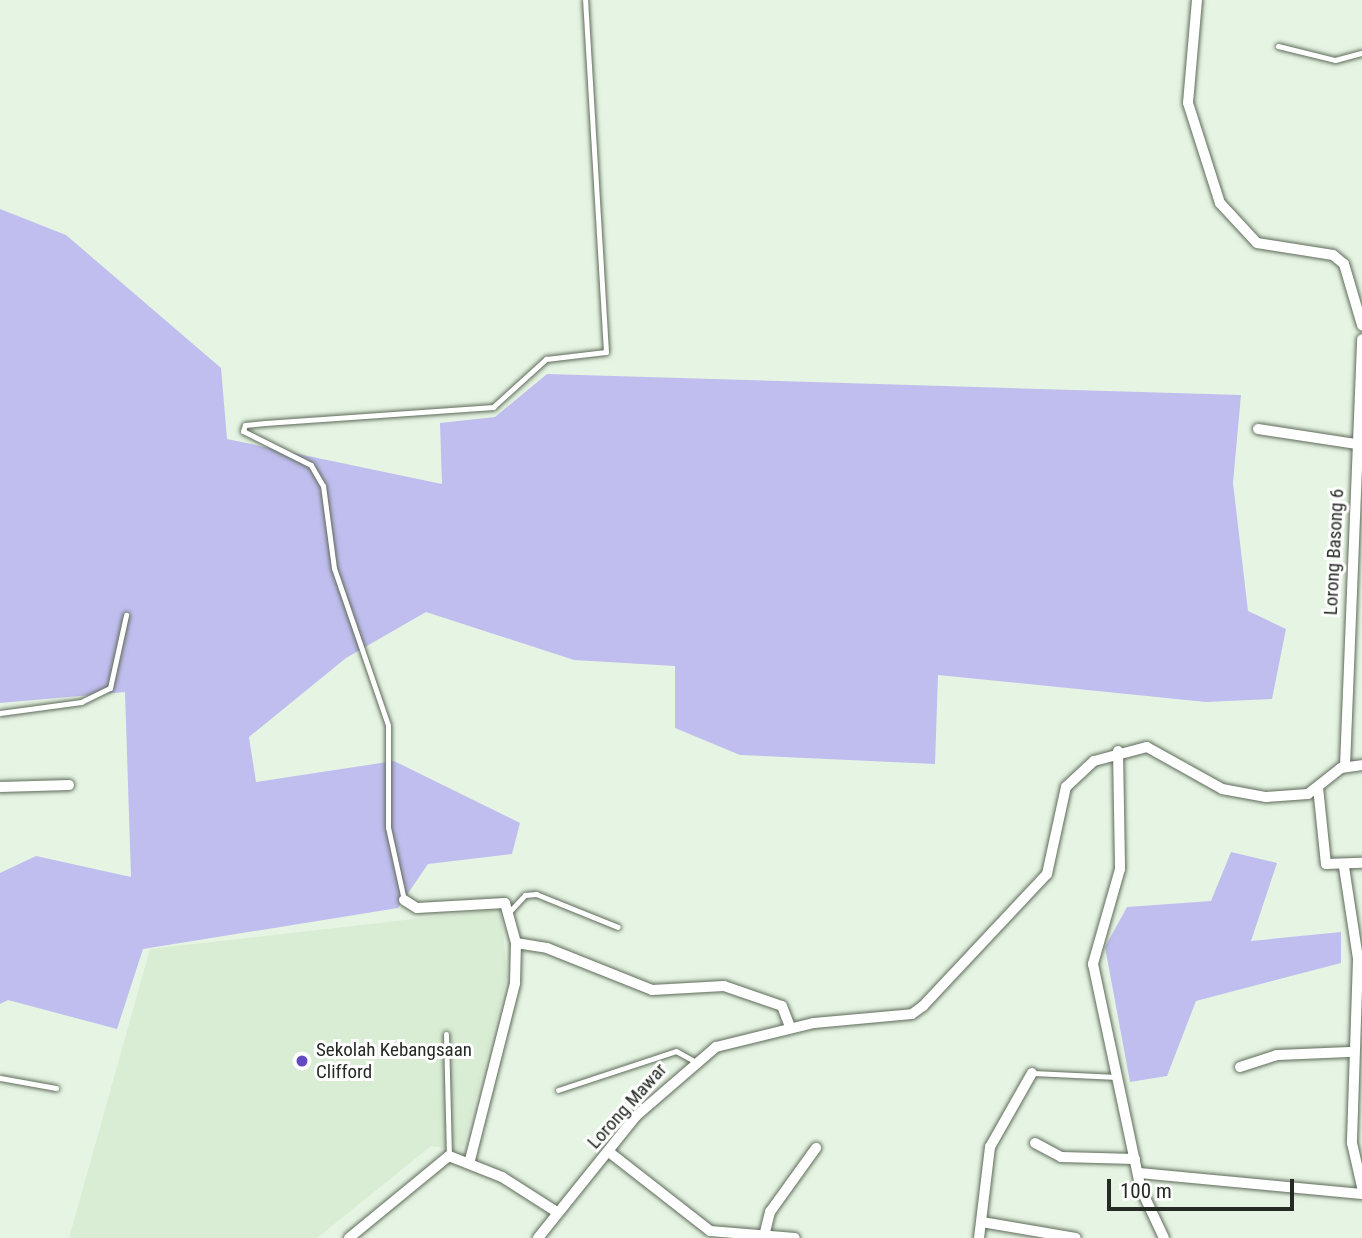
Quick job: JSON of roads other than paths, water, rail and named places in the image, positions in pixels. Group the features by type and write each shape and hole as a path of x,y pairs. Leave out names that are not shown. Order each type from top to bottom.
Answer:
{"street":[{"path":"1197,0 1188,103 1220,202 1257,243 1333,255 1344,264 1362,325"},
{"name":"Lorong Basong 6","path":"1345,766 1362,339"},
{"path":"1258,429 1359,445"},
{"path":"1164,1238 1149,1213 1135,1159 1093,964 1120,869 1118,751 1162,752 1190,774 1248,796 1291,798 1318,787 1345,766 1362,765"},
{"name":"Lorong Mawar","path":"538,1238 609,1152 696,1062 716,1047 790,1027 912,1014 958,974 1046,874 1066,787 1094,761 1118,751"},
{"path":"0,787 69,785"},
{"path":"1318,787 1324,860 1329,867 1362,863"},
{"path":"1344,867 1358,959 1350,1052 1352,1143 1362,1187"},
{"path":"404,900 416,908 505,903 510,911 516,943 515,983 470,1160"},
{"path":"516,943 547,948 652,990 724,986 782,1006 790,1027"},
{"path":"1240,1067 1278,1055 1350,1052"},
{"path":"979,1238 990,1147 1032,1073"},
{"path":"1035,1143 1061,1157 1135,1159"},
{"path":"765,1233 770,1212 816,1148"},
{"path":"609,1152 704,1228 729,1237 765,1233 794,1238"},
{"path":"349,1238 449,1156 470,1160 557,1212"},
{"path":"1139,1173 1362,1194"},
{"path":"982,1222 1076,1238"}],"lane":[{"path":"404,900 388,827 388,725 341,596 323,486 311,465 243,431 245,425 265,423 493,407 545,359 606,352 585,0"},
{"path":"1278,46 1335,60 1362,53"},
{"path":"0,712 81,702 110,688 125,615"},
{"path":"510,911 524,895 536,894 618,927"},
{"path":"446,1034 449,1156"},
{"path":"558,1090 676,1051 696,1062"},
{"path":"1032,1073 1116,1077"},
{"path":"0,1078 56,1088"}],"place":[{"name":"Sekolah Kebangsaan Clifford","path":"302,1061"}]}
